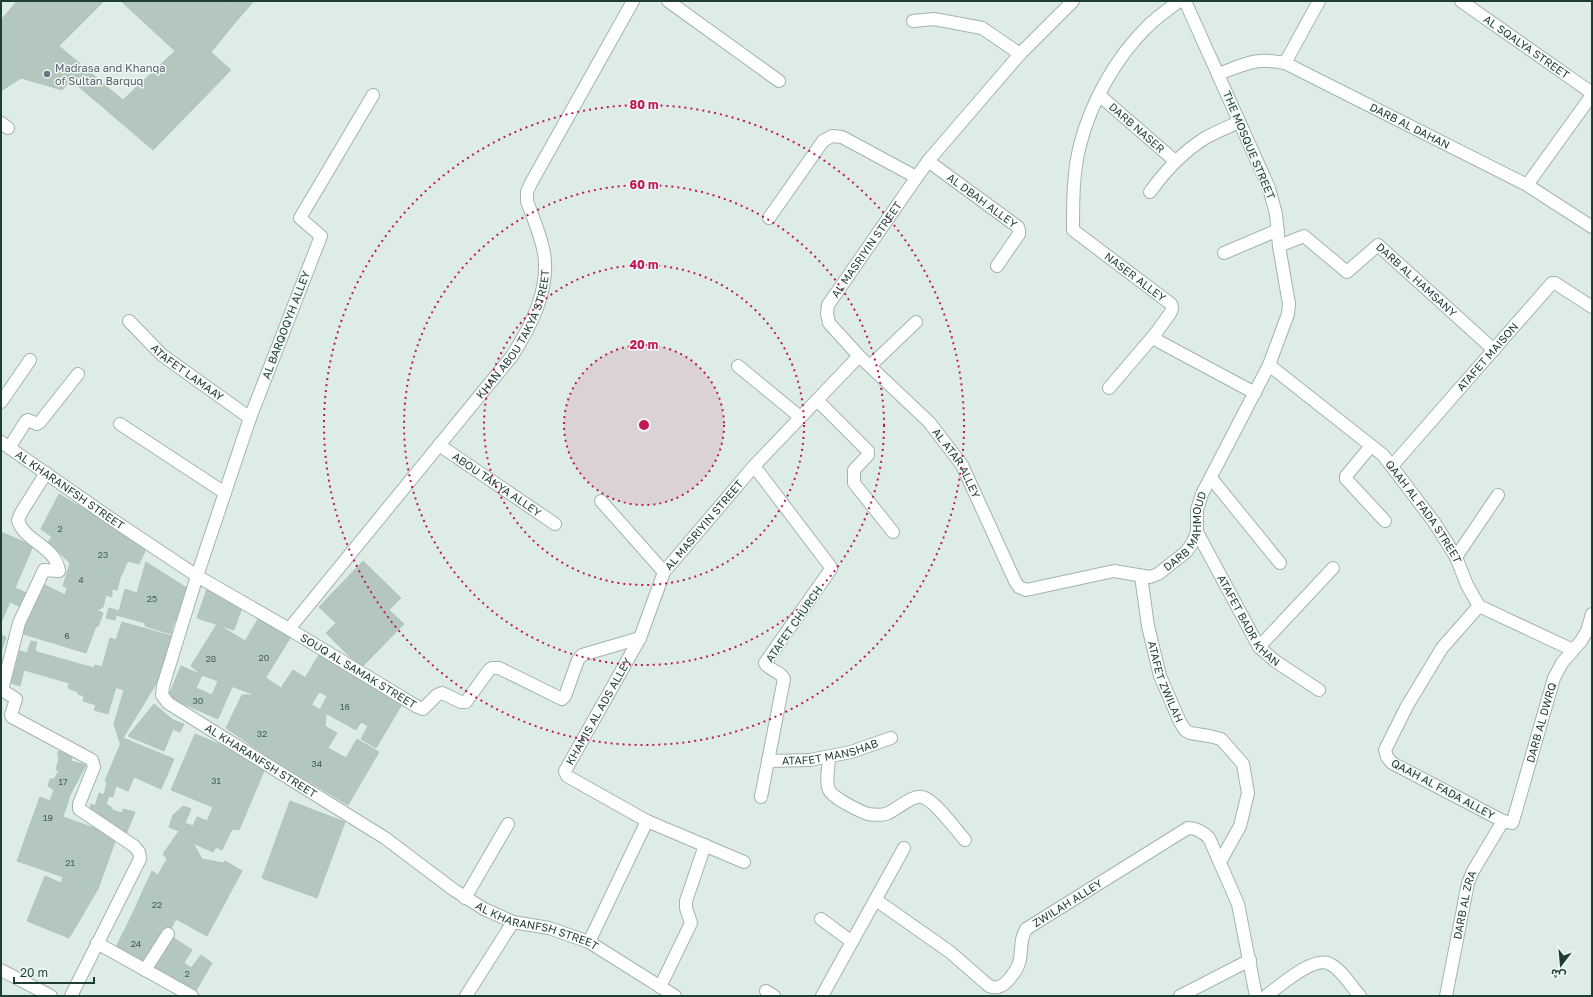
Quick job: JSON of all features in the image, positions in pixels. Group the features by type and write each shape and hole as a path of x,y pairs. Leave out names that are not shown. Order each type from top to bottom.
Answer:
{"street":[{"name":"KHAN ABOU TAKYA STREET","path":"289,629 512,356 524,338 538,310 544,277 544,254 527,201 527,192 633,1"},
{"path":"668,1 779,81"},
{"name":"AL MASRIYIN STREET","path":"640,638 664,572 754,466 859,356 829,323 827,314 828,305 928,161 1020,54 1073,1"},
{"path":"1099,95 1118,62 1148,26 1179,1"},
{"name":"THE MOSQUE STREET","path":"1185,1 1269,188 1276,214 1279,246 1289,304 1288,314 1269,365"},
{"path":"1285,63 1319,1"},
{"name":"AL SQALYA STREET","path":"1462,1 1592,94"},
{"path":"913,21 934,20 982,28 1020,54"},
{"name":"DARB AL DAHAN","path":"1218,74 1256,60 1270,60 1285,63 1527,185 1592,228"},
{"path":"1527,185 1592,94"},
{"name":"AL BARQOQYH ALLEY","path":"196,576 250,418 321,236 300,218 373,95"},
{"name":"DARB NASER","path":"1099,95 1175,161"},
{"name":"NASER ALLEY","path":"1099,95 1095,102 1080,145 1073,191 1072,230 1170,304 1172,308 1171,312 1156,333 1109,388"},
{"path":"1150,192 1175,161 1205,138 1239,122"},
{"path":"769,218 824,141 832,136 842,137 916,177"},
{"name":"AL DBAH ALLEY","path":"928,161 1018,227 1018,234 997,266"},
{"path":"1224,253 1278,230"},
{"name":"DARB AL HAMSANY","path":"1279,246 1304,236 1347,272 1378,245 1494,350"},
{"name":"ATAFET MAISON","path":"1392,466 1552,283 1555,283 1592,307"},
{"name":"ATAFET LAMAAY","path":"129,322 162,355 250,418"},
{"path":"870,366 916,322"},
{"path":"1156,333 1155,337 1158,341 1255,393"},
{"name":"AL ATAR ALLEY","path":"859,356 929,422 962,465 1015,582 1019,587 1026,590"},
{"path":"1,402 30,360"},
{"name":"DARB MAHMOUD","path":"1026,590 1114,571 1150,577 1158,574 1186,552 1193,542 1197,532 1197,510 1202,494 1269,365"},
{"name":"QAAH AL FADA STREET","path":"1269,365 1383,455 1434,522 1456,557 1479,606"},
{"path":"738,366 800,418"},
{"path":"5,445 26,421 28,420 38,424 78,374"},
{"path":"817,400 868,451 868,455 854,470 854,483 893,532"},
{"path":"120,424 225,493"},
{"name":"AL KHARANFSH STREET","path":"5,445 196,576 164,686 162,695 165,699 385,838 465,898 484,909 513,922 549,928 589,942 675,996"},
{"name":"ABOU TAKYA ALLEY","path":"439,445 554,524"},
{"path":"1371,446 1346,476 1346,479 1385,521"},
{"name":"ATAFET CHURCH","path":"754,466 831,569 765,663 767,667 781,674 784,679 761,797"},
{"path":"46,474 18,520 23,530 58,562 59,571 44,570 19,623 2,690 16,699 11,711 12,717 92,760 94,767 79,804 79,809 134,846 139,852 140,859 72,996"},
{"path":"1211,478 1280,563"},
{"path":"1456,557 1498,495"},
{"path":"601,501 664,572"},
{"name":"ATAFET BADR KHAN","path":"1197,532 1259,647 1275,661 1319,690"},
{"path":"1259,647 1333,568"},
{"name":"SOUQ AL SAMAK STREET","path":"196,576 289,629 423,709 436,694 442,693 460,702 466,702 492,668 499,668 562,699 565,696 578,660 582,655 640,638"},
{"name":"ATAFET ZWILAH","path":"1141,576 1148,626 1160,676 1180,722 1185,730 1190,733 1210,736 1221,740 1243,764 1248,793 1240,826 1220,862"},
{"path":"1479,606 1573,650"},
{"name":"QAAH AL FADA ALLEY","path":"1479,606 1442,648 1407,706 1385,750 1386,757 1392,763 1507,822"},
{"name":"DARB AL DWRQ","path":"1507,822 1513,821 1554,678 1562,663 1590,632 1592,614"},
{"name":"KHAMIS AL ADS ALLEY","path":"640,638 565,771 567,776 647,821 744,862"},
{"name":"ATAFET MANSHAB","path":"768,762 810,760 829,757 851,752 891,738"},
{"path":"829,757 828,785 834,796 868,814 876,815 887,813 915,798 922,797 931,801 965,840"},
{"path":"589,942 647,821"},
{"name":"DARB AL ZRA","path":"1446,996 1468,883 1473,871 1507,822"},
{"path":"465,898 508,824"},
{"name":"ZWILAH ALLEY","path":"876,900 950,952 989,986 996,988 1004,984 1017,967 1020,959 1022,937 1026,929 1188,828 1193,828 1209,838 1238,904 1256,996"},
{"path":"660,987 691,923 686,908 686,901 705,845"},
{"path":"822,996 904,848"},
{"path":"821,919 852,942"},
{"path":"466,996 513,922"},
{"path":"145,970 168,934"},
{"path":"97,944 192,996"},
{"path":"1180,996 1250,960"},
{"path":"1266,996 1310,965 1320,962 1329,963 1337,969 1360,996"},
{"path":"1,970 51,996"}],"building":[{"name":"Madrasa and Khanqa of Sultan Barquq","path":"17,1 104,1 59,46 123,100 175,51 121,1 217,1 239,18 211,52 231,70 153,150 71,80 62,90 21,78 1,91 1,20"},
{"path":"217,1 254,1 239,18"},
{"path":"59,494 147,547 139,564 128,561 120,578 70,563 48,542 52,537 41,529"},
{"path":"1,532 33,546 15,588 29,594 23,608 10,602 1,622"},
{"path":"363,561 401,598 389,610 404,624 361,668 326,633 336,623 319,607"},
{"path":"146,562 190,590 181,623 174,621 171,634 145,626 145,623 116,615 115,620 106,618 109,608 119,611 125,589 137,593"},
{"path":"70,563 120,578 117,590 112,589 112,597 106,595 103,607 98,610 83,605 85,597 75,594 74,597 65,595 67,588 63,586"},
{"path":"43,584 65,595 74,597 75,594 85,597 83,605 103,613 98,627 96,626 86,653 20,633"},
{"path":"207,589 244,602 234,630 197,618"},
{"path":"260,616 292,635 255,695 202,675 191,666 217,624 245,641"},
{"path":"122,622 175,637 165,669 120,743 114,724 124,690 108,685 111,674 101,671 110,638 116,640"},
{"path":"1,635 6,637 1,652"},
{"path":"31,641 37,642 35,649 37,652 94,668 95,665 102,667 101,671 111,674 108,685 116,687 108,714 94,710 96,705 83,701 84,696 68,688 69,683 24,670 20,686 11,683 20,651 27,653"},
{"path":"320,653 404,701 376,748 361,739 368,726 361,722 356,730 320,710 327,696 319,692 312,704 295,695"},
{"path":"181,666 202,675 196,688 212,695 218,681 232,687 218,719 168,697"},
{"path":"293,670 306,678 295,695 302,699 268,757 226,728 242,695 255,695 266,678 281,688"},
{"path":"302,699 324,712 326,716 325,726 337,733 328,748 346,758 357,739 379,752 348,805 268,757"},
{"path":"154,704 173,720 184,724 180,732 173,729 164,751 128,736"},
{"path":"195,734 267,764 239,830 232,829 222,850 216,847 213,852 193,843 202,859 223,863 225,861 242,871 207,936 176,919 168,934 131,917 152,871 158,875 167,859 163,854 179,831 169,827 173,815 183,806 191,809 185,823 193,826 197,817 207,821 213,807 171,790"},
{"path":"123,738 174,759 161,789 134,777 128,791 105,781"},
{"path":"58,751 72,756 71,761 86,765 70,795 54,790 48,786 50,779 54,779 59,771 56,770 59,758"},
{"path":"107,782 116,786 113,797 109,796 106,804 112,808 112,810 122,813 123,809 135,812 125,837 88,816 91,804 95,806 99,793 104,795"},
{"path":"54,790 70,795 63,817 117,836 98,889 17,861 40,797 50,801"},
{"path":"290,801 345,822 317,898 262,878"},
{"path":"45,876 61,883 63,877 98,889 69,938 27,921"},
{"path":"131,917 161,932 144,965 114,951"},
{"path":"171,936 192,950 184,963 191,968 201,955 212,963 194,994 150,970"}],"place":[{"name":"Madrasa and Khanqa of Sultan Barquq","path":"47,74"}]}
